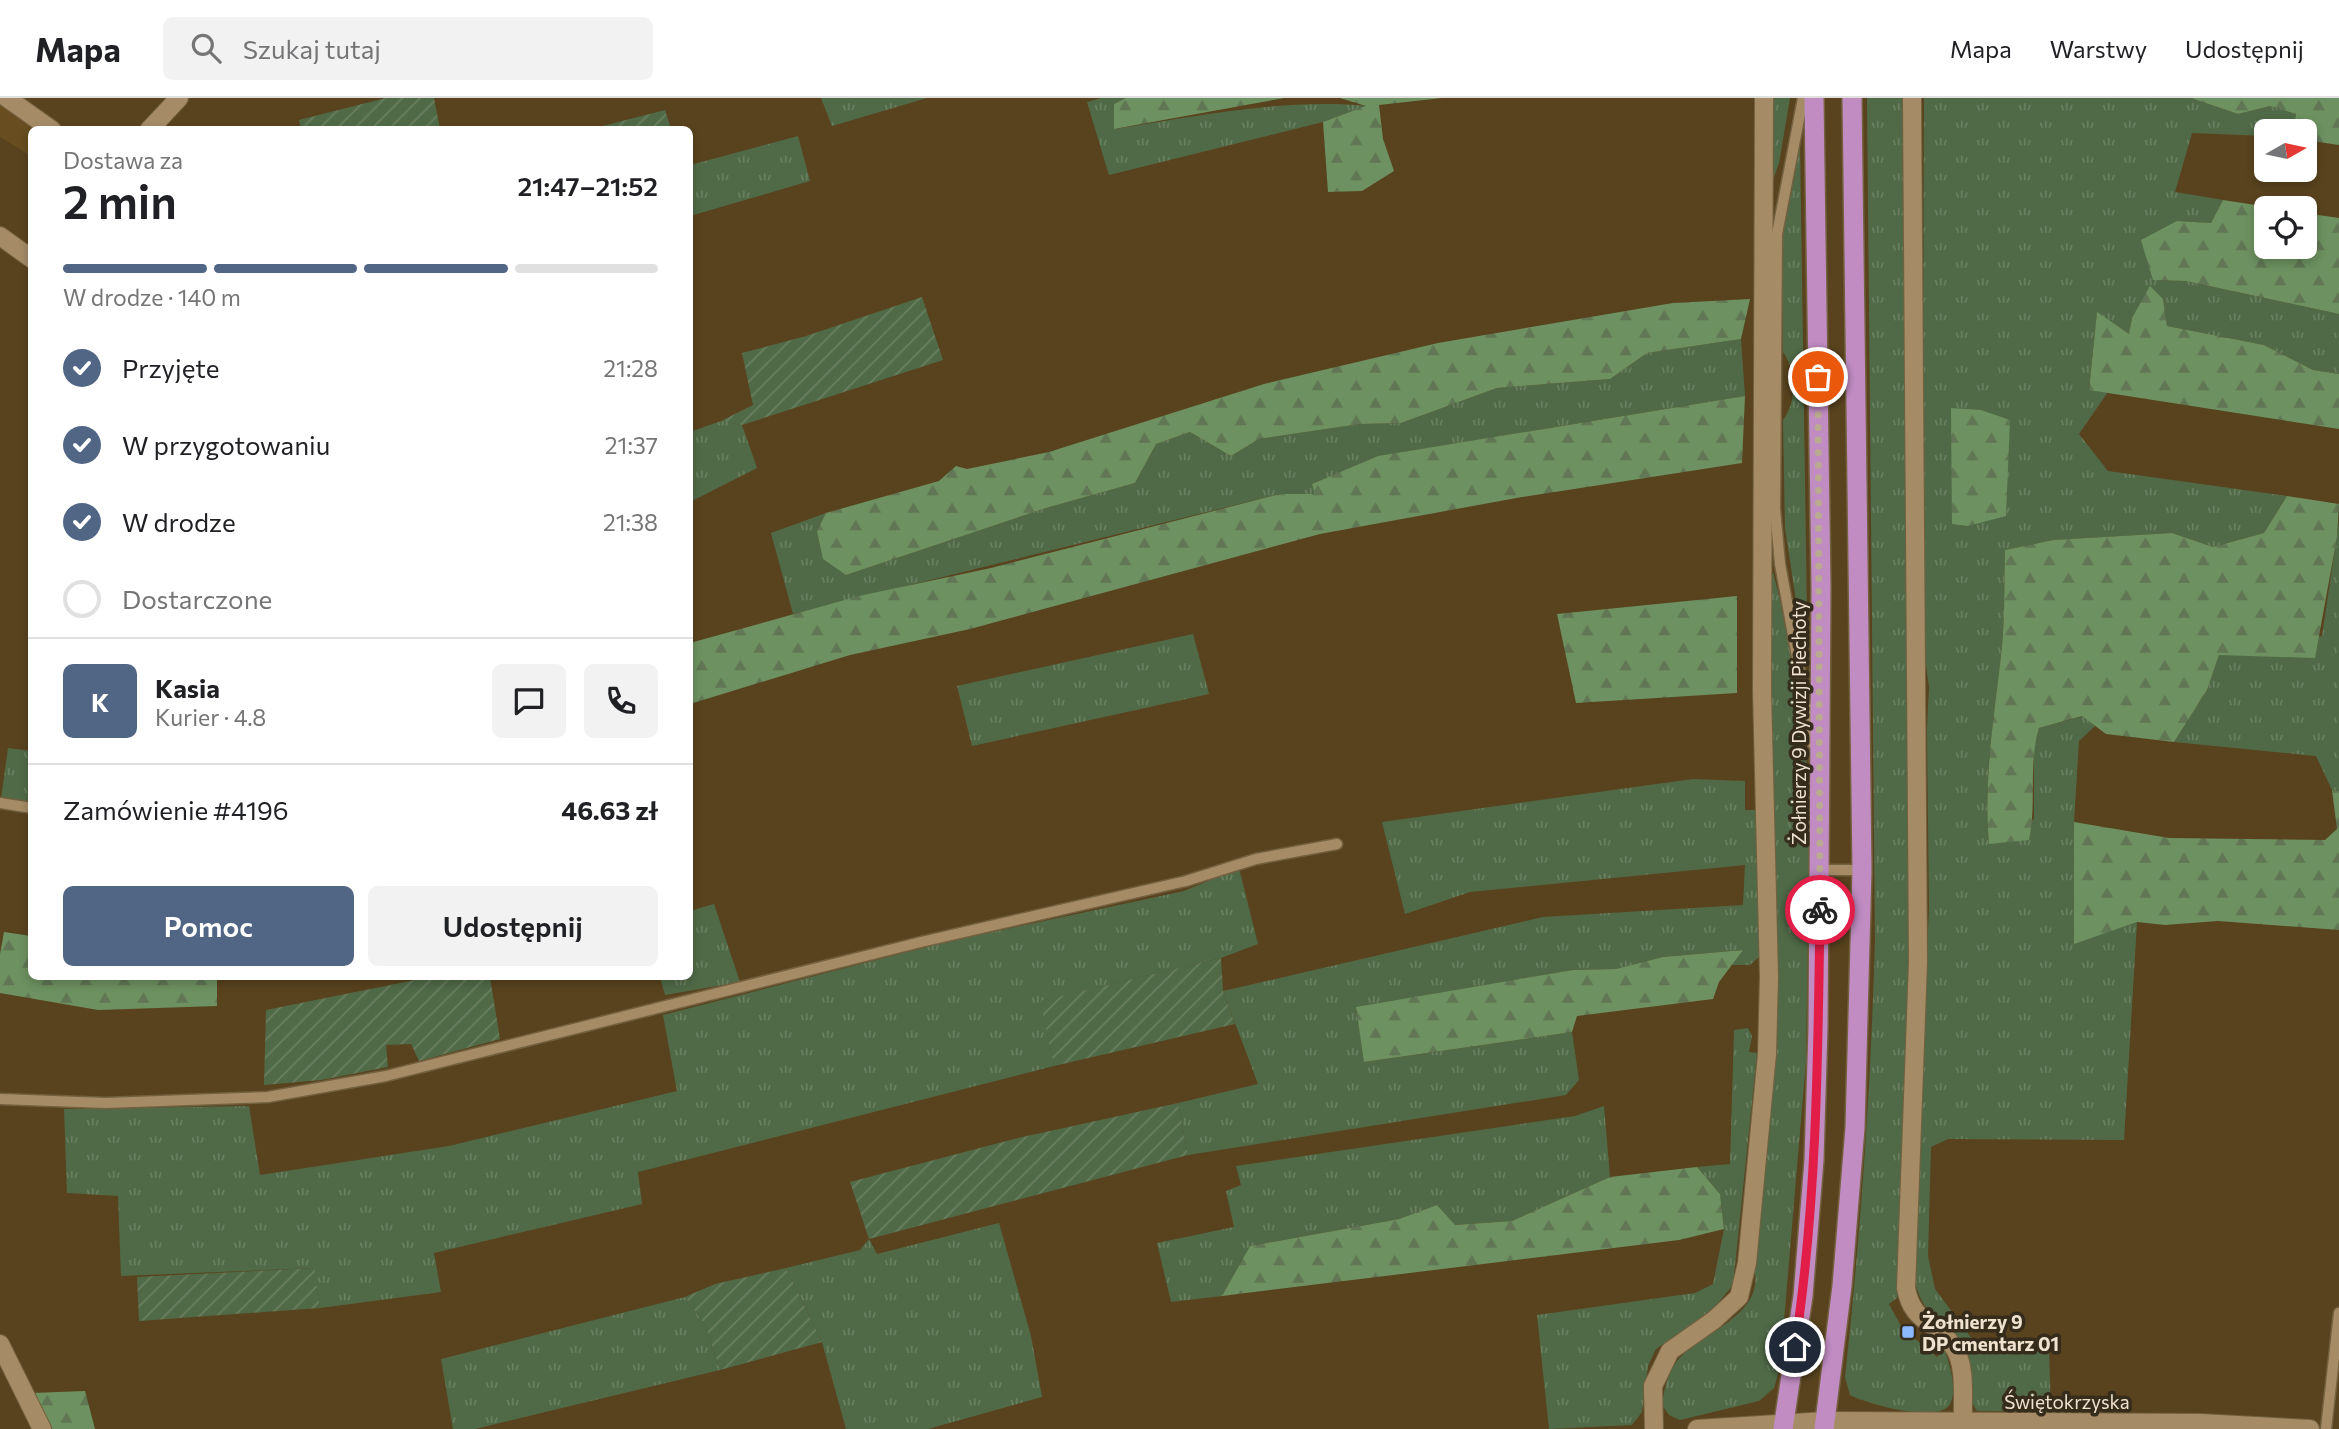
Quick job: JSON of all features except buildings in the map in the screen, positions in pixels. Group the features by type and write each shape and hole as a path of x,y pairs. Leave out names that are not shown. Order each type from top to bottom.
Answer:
{"highway":[{"name":"Żołnierzy 9 Dywizji Piechoty","path":"1783,1426 1803,1296 1814,1160 1821,870 1814,98"},
{"path":"1824,1425 1842,1286 1855,1128 1861,870 1852,98"}],"street":[{"path":"7,98 46,126"},
{"path":"153,126 179,98"},
{"path":"1654,1429 1653,1387 1670,1351 1714,1320 1739,1297 1746,1263 1767,1054 1768,954 1762,652 1764,98"},
{"path":"1912,98 1918,962 1906,1288 1915,1312 1955,1347 1961,1371 1963,1426"},
{"path":"1,240 28,257"},
{"path":"0,1345 42,1429"},
{"name":"Świętokrzyska","path":"1783,1426 2200,1423 2310,1429"},
{"path":"1697,1429 1783,1426"}],"lane":[{"path":"1803,98 1777,234 1775,509 1780,564 1821,804"},
{"path":"0,803 28,807"},
{"path":"0,1099 106,1103 268,1097 386,1076 921,942 1186,881 1256,859 1337,844"},
{"path":"1821,870 1861,870"},
{"path":"2326,1429 2339,1313"}],"shaded area":[{"path":"0,103 41,126 28,126 28,154 0,137"}],"green space":[{"path":"386,98 434,98 439,126 300,126 299,120"},
{"path":"821,98 927,98 832,126"},
{"path":"1101,98 1126,98 1114,104 1115,129 1273,106 1367,106 1323,122 1109,175 1087,102"},
{"path":"1126,98 1284,98 1114,129 1114,104"},
{"path":"1340,98 1442,98 1379,105 1383,139 1394,171 1362,191 1328,192 1323,122 1366,106"},
{"path":"1770,98 1790,98 1779,163 1769,191"},
{"path":"1867,98 1904,98 1908,1083 1897,1298 1889,1304 1902,1328 1937,1357 1945,1350 1952,1377 1952,1398 1943,1410 1932,1412 1902,1410 1859,1399 1850,1395 1845,1377 1864,1158 1875,939"},
{"path":"1924,98 2191,98 2238,114 2270,106 2296,114 2295,119 2254,119 2254,136 2192,133 2175,192 2223,200 2211,223 2177,221 2153,280 2186,281 2339,314 2339,374 2313,370 2264,345 2167,326 2163,299 2132,318 2129,334 2097,313 2089,389 2108,392 2079,434 2108,471 2287,496 2264,533 2213,547 2172,533 2053,540 2005,550 2003,634 1989,769 1989,843 2034,819 2034,748 2039,728 2083,716 2095,726 2079,741 2074,822 2074,943 2137,922 2124,1140 1948,1139 1931,1147 1928,1256 1935,1289 1978,1347 1999,1352 2049,1351 2051,1412 1977,1411 1973,1405 1968,1359 1952,1334 1921,1299 1913,1268 1929,909 1929,687 1922,636"},
{"path":"2191,98 2339,98 2339,145 2317,142 2317,119 2295,119 2296,114 2270,106 2238,114"},
{"path":"665,110 670,126 603,126"},
{"path":"798,136 810,181 693,215 693,164"},
{"path":"1800,143 1807,618 1803,646 1785,528 1783,420 1791,404 1794,386 1791,368 1783,352 1783,230"},
{"path":"2223,200 2254,205 2254,259 2317,259 2317,215 2339,218 2339,314 2186,281 2153,280 2141,240 2177,221 2211,223"},
{"path":"2150,286 2163,299 2167,326 2264,345 2313,370 2339,374 2339,429 2089,390 2097,312 2129,334 2132,318"},
{"path":"922,297 943,360 742,425 721,421 753,405 742,353 806,336"},
{"path":"1750,299 1741,339 1647,353 1610,379 1497,388 1401,423 1360,424 1259,439 1231,456 1190,432 1156,444 1135,483 1046,508 846,575 823,559 817,531 826,513 939,481 956,466 967,469 1049,452 1264,384 1438,343 1673,303"},
{"path":"1741,339 1745,396 1379,456 1312,484 1316,494 1280,494 793,614 771,533 826,513 817,531 846,575 1046,508 1135,483 1156,444 1190,432 1231,456 1259,439 1360,424 1401,423 1497,388 1610,379 1647,353"},
{"path":"1745,396 1742,463 1522,497 1320,534 970,629 850,655 693,703 693,642 859,596 991,568 1280,494 1315,494 1312,484 1378,456"},
{"path":"1951,408 1981,410 2010,420 2006,516 1968,526 1952,524"},
{"path":"721,421 742,425 757,468 693,500 693,431"},
{"path":"2287,496 2339,504 2337,537 2315,658 2219,655 2207,690 2174,742 2106,734 2082,716 2039,728 2034,755 2029,840 1989,844 1989,770 2003,634 2005,550 2053,540 2172,533 2213,547 2264,533"},
{"path":"2339,521 2339,791 2332,790 2316,756 2174,742 2207,690 2219,655 2322,636"},
{"path":"1773,572 1787,629 1808,770 1809,867 1806,1061 1780,1368 1774,1388 1759,1401 1680,1420 1669,1415 1662,1405 1672,1369 1685,1353 1740,1312 1750,1300 1755,1286 1776,961 1769,586"},
{"path":"1737,596 1737,693 1576,703 1557,614"},
{"path":"1193,634 1209,694 972,746 957,686"},
{"path":"8,748 28,751 28,802 1,799"},
{"path":"1693,779 1745,781 1745,810 1754,810 1758,815 1760,956 1750,965 1731,965 1742,950 1663,957 1616,969 1573,970 1356,1008 1365,1062 1572,1032 1579,1080 1566,1095 1188,1155 1178,1103 1258,1084 1223,991 1543,917 1743,905 1745,865 1470,892 1405,914 1382,822"},
{"path":"2332,790 2339,791 2339,930 2218,921 2165,925 2137,922 2074,944 2074,822 2169,838 2325,840 2337,829"},
{"path":"1239,868 1258,944 1221,958 1041,1001 1054,1066 638,1172 642,1204 434,1253 441,1292 320,1308 313,1268 121,1276 118,1196 67,1193 64,1109 249,1106 260,1175 449,1146 677,1091 663,1015 950,941 1184,891"},
{"path":"714,904 740,982 665,995 661,980 693,980 693,910"},
{"path":"4,932 28,936 28,980 217,980 217,1006 98,1010 0,993 0,954"},
{"path":"1743,950 1719,982 1713,999 1577,1016 1572,1032 1364,1062 1356,1007 1573,970 1616,969 1663,957"},
{"path":"1221,958 1223,991 1235,1024 1054,1066 1040,1001"},
{"path":"415,980 490,980 500,1039 419,1061 411,1044 386,1045 388,1067 321,1080 264,1085 266,1010"},
{"path":"1748,1028 1752,1036 1749,1052 1757,1053 1733,1285 1712,1310 1656,1349 1648,1366 1642,1412 1632,1425 1549,1429 1537,1315 1695,1293 1713,1284 1724,1229 1720,1194 1697,1167 1730,1164 1734,1030"},
{"path":"1178,1103 1188,1155 869,1239 850,1182 1018,1138"},
{"path":"1604,1106 1610,1177 1512,1221 1454,1225 1437,1205 1399,1219 1250,1246 1222,1296 1171,1302 1157,1243 1234,1227 1226,1191 1241,1185 1236,1166 1575,1116"},
{"path":"1697,1167 1720,1194 1724,1229 1679,1240 1222,1296 1250,1246 1399,1219 1437,1205 1455,1225 1512,1221 1610,1177"},
{"path":"999,1223 1031,1336 1042,1397 928,1429 846,1429 822,1342 786,1268 860,1250 869,1239 877,1254"},
{"path":"314,1268 320,1308 139,1321 137,1277"},
{"path":"786,1268 822,1342 720,1370 705,1325 685,1297 715,1284"},
{"path":"685,1297 705,1325 720,1370 475,1429 453,1429 441,1359"},
{"path":"85,1391 95,1429 52,1429 32,1393"}],"way so far":[{"path":"1818,377 1821,588 1820,910"}],"place":[{"name":"Żołnierzy 9 DP cmentarz 01","path":"1908,1332"}],"route":[{"path":"1795,1347 1803,1296 1814,1160 1820,910"}]}
